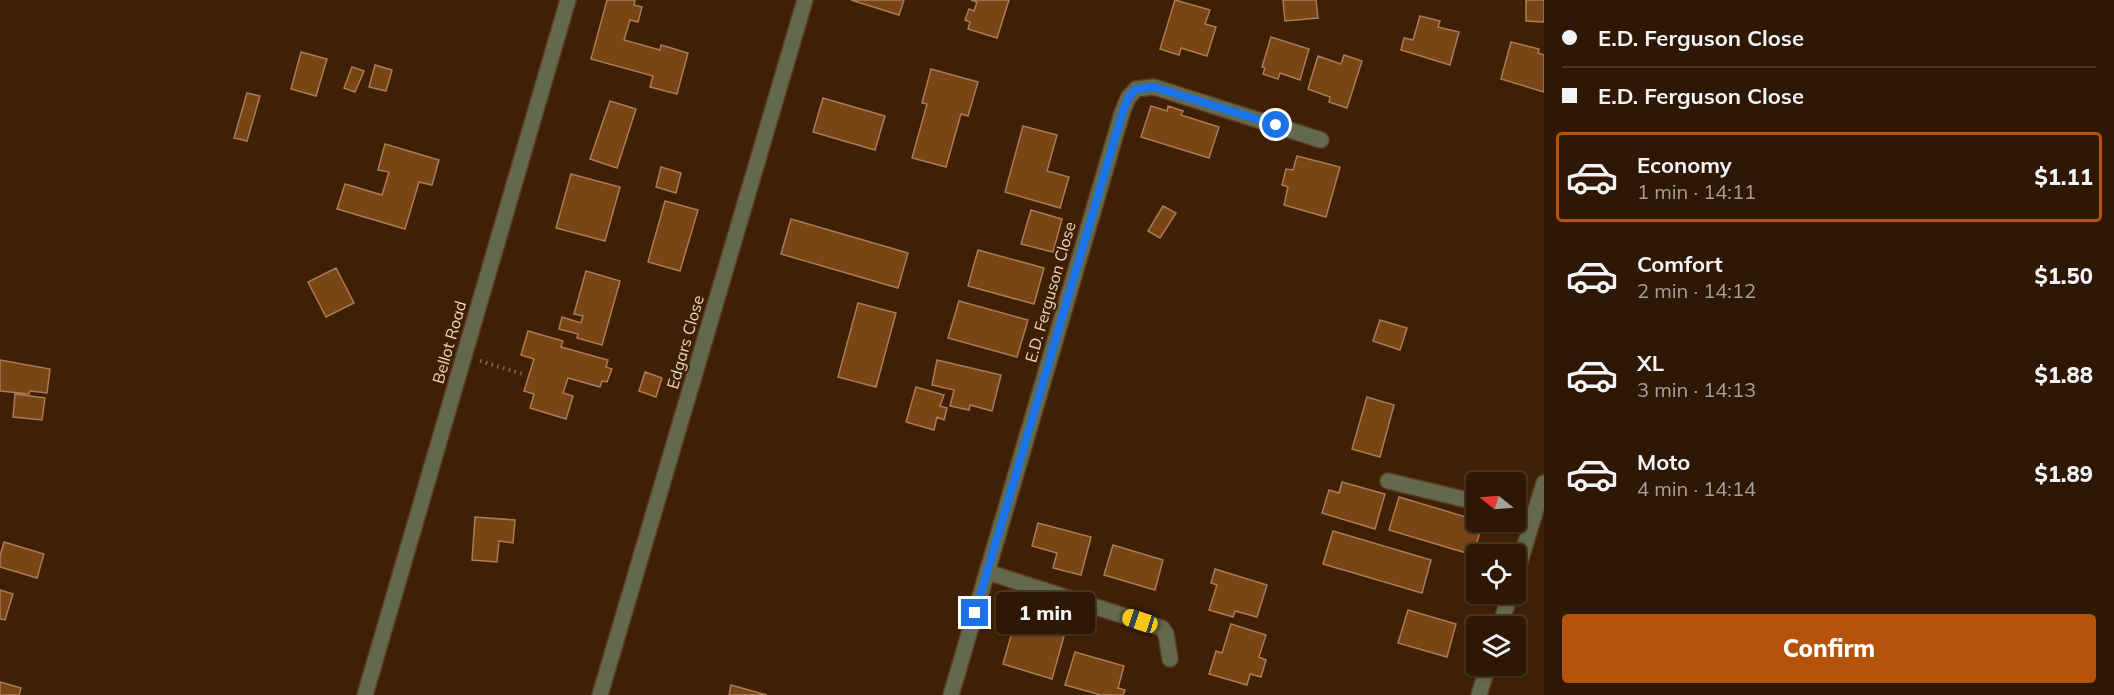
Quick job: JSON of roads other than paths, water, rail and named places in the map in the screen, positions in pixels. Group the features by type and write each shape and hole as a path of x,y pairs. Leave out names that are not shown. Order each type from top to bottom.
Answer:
{"street":[{"name":"Bellot Road","path":"366,695 568,0"},
{"name":"Edgars Close","path":"600,695 805,0"},
{"name":"E.D. Ferguson Close","path":"951,695 1122,114 1131,94 1136,89 1154,87 1321,140"},
{"path":"1388,481 1466,500"},
{"path":"1526,544 1544,483"},
{"path":"1526,515 1534,517"},
{"path":"987,572 1162,628 1166,634 1170,659"},
{"path":"1479,695 1485,676"}]}
